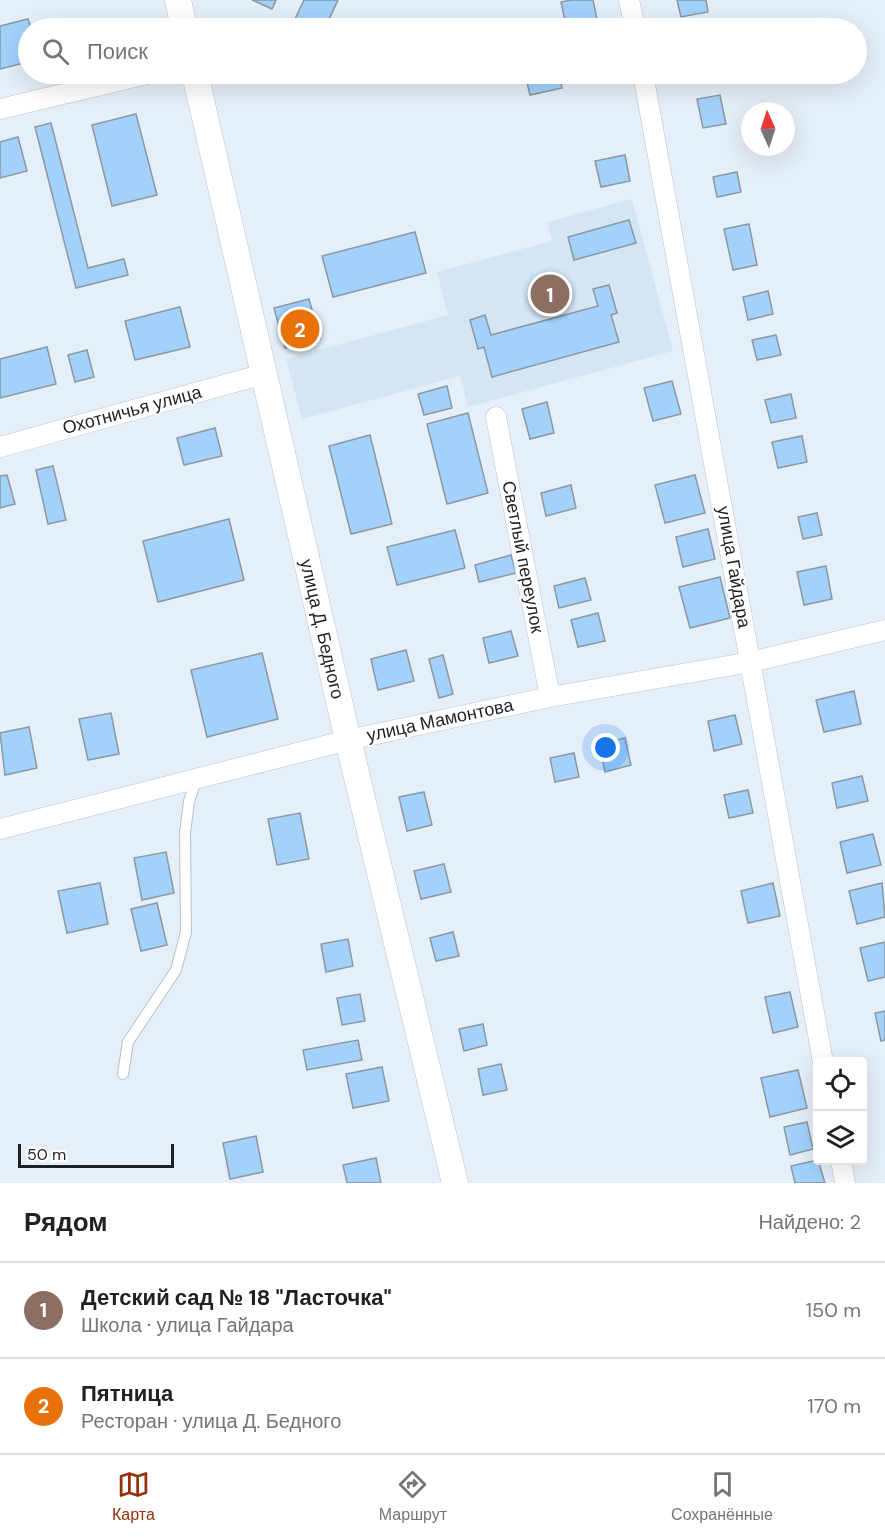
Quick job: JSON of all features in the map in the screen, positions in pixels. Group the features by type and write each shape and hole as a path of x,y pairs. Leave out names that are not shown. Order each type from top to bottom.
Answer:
{"street":[{"path":"178,0 182,18"},
{"path":"629,0 632,18"},
{"path":"0,109 105,84"},
{"name":"улица Д. Бедного","path":"197,84 348,740 455,1183"},
{"name":"улица Гайдара","path":"645,84 822,1057"},
{"name":"Охотничья улица","path":"0,447 264,374"},
{"name":"Светлый переулок","path":"496,417 550,697"},
{"name":"улица Мамонтова","path":"0,829 348,740 550,697 751,662 885,630"},
{"path":"842,1165 845,1183"}],"lane":[{"path":"123,1074 128,1041 176,970 186,932 185,833 189,801 197,778"}],"shaded area":[{"path":"632,199 673,351 468,407 460,376 302,419 286,359 448,315 437,272 552,241 547,222"}],"building":[{"path":"252,0 276,0 272,9"},
{"path":"304,0 338,0 330,18 295,18"},
{"path":"593,0 597,18 564,18 561,2"},
{"path":"677,0 706,0 708,12 681,17"},
{"path":"18,22 18,64 0,69 0,26"},
{"path":"527,84 561,84 562,88 530,95"},
{"path":"720,95 726,124 703,128 697,99"},
{"path":"136,114 157,195 112,206 92,125"},
{"path":"51,123 88,268 124,259 128,275 76,288 35,127"},
{"path":"18,137 27,171 0,178 0,142"},
{"path":"625,155 630,181 601,187 595,161"},
{"path":"737,172 741,192 717,197 713,177"},
{"path":"629,220 636,243 574,260 568,237"},
{"path":"749,224 757,265 733,270 724,229"},
{"path":"415,232 426,273 333,297 322,256"},
{"path":"609,285 617,313 611,315 619,342 492,377 484,347 478,349 470,320 485,315 491,335 598,306 593,289"},
{"path":"768,291 773,314 748,320 743,297"},
{"path":"309,299 320,339 285,348 274,308"},
{"path":"180,307 190,347 135,360 125,321"},
{"path":"776,335 781,355 757,360 752,340"},
{"path":"47,347 56,384 0,398 0,359"},
{"path":"87,350 94,377 75,382 68,355"},
{"path":"672,381 681,414 653,421 644,388"},
{"path":"447,386 452,408 424,415 418,394"},
{"path":"791,394 796,418 771,423 765,400"},
{"path":"547,402 554,433 530,439 522,409"},
{"path":"468,413 488,493 447,504 427,424"},
{"path":"215,428 222,456 184,465 177,438"},
{"path":"370,435 392,524 351,534 329,446"},
{"path":"802,436 807,462 778,468 772,442"},
{"path":"53,466 66,520 48,524 36,470"},
{"path":"7,475 15,504 0,508 0,476"},
{"path":"695,475 705,513 665,523 655,485"},
{"path":"571,485 576,508 546,516 541,493"},
{"path":"817,513 822,535 803,539 798,517"},
{"path":"229,519 244,580 158,602 143,541"},
{"path":"708,529 715,559 683,567 676,537"},
{"path":"455,530 465,568 397,585 387,547"},
{"path":"511,555 516,573 479,582 475,565"},
{"path":"826,566 832,599 804,605 797,572"},
{"path":"720,577 730,618 690,628 679,587"},
{"path":"585,578 591,600 559,608 554,586"},
{"path":"598,613 605,641 578,647 571,620"},
{"path":"511,631 518,656 489,663 483,638"},
{"path":"406,650 414,681 378,690 371,659"},
{"path":"262,653 278,719 207,737 191,670"},
{"path":"443,655 453,694 439,698 429,659"},
{"path":"854,691 861,724 824,732 816,700"},
{"path":"111,713 119,754 88,760 79,719"},
{"path":"735,715 742,744 714,751 708,721"},
{"path":"29,727 37,768 5,775 0,733"},
{"path":"625,738 631,765 605,772 599,744"},
{"path":"574,753 579,777 555,782 550,758"},
{"path":"862,776 868,801 837,808 832,783"},
{"path":"748,790 753,813 729,818 724,795"},
{"path":"424,792 432,825 407,831 399,797"},
{"path":"300,813 309,859 277,865 268,819"},
{"path":"873,834 881,865 847,873 840,842"},
{"path":"166,852 174,893 142,900 134,858"},
{"path":"444,864 451,892 421,899 414,871"},
{"path":"100,883 108,924 67,933 58,891"},
{"path":"773,883 780,916 748,923 741,891"},
{"path":"882,883 885,917 857,924 849,891"},
{"path":"157,903 167,945 141,951 131,909"},
{"path":"453,932 459,956 436,961 430,938"},
{"path":"348,939 353,966 326,972 321,944"},
{"path":"885,942 885,977 868,981 860,948"},
{"path":"790,992 798,1027 773,1033 765,997"},
{"path":"360,994 365,1021 342,1025 337,998"},
{"path":"885,1011 885,1040 881,1041 875,1013"},
{"path":"483,1024 487,1045 464,1051 459,1029"},
{"path":"358,1040 362,1060 307,1070 303,1050"},
{"path":"501,1064 507,1090 483,1095 478,1069"},
{"path":"382,1067 389,1101 353,1108 346,1074"},
{"path":"798,1070 807,1108 770,1117 761,1078"},
{"path":"807,1122 813,1149 790,1155 784,1127"},
{"path":"256,1136 263,1172 230,1179 223,1143"},
{"path":"376,1158 381,1183 347,1183 343,1165"},
{"path":"813,1161 813,1165 820,1165 825,1183 795,1183 791,1166"}],"place":[{"name":"Детский сад № 18 \"Ласточка\"","path":"550,294"},
{"name":"Пятница","path":"300,329"}]}
